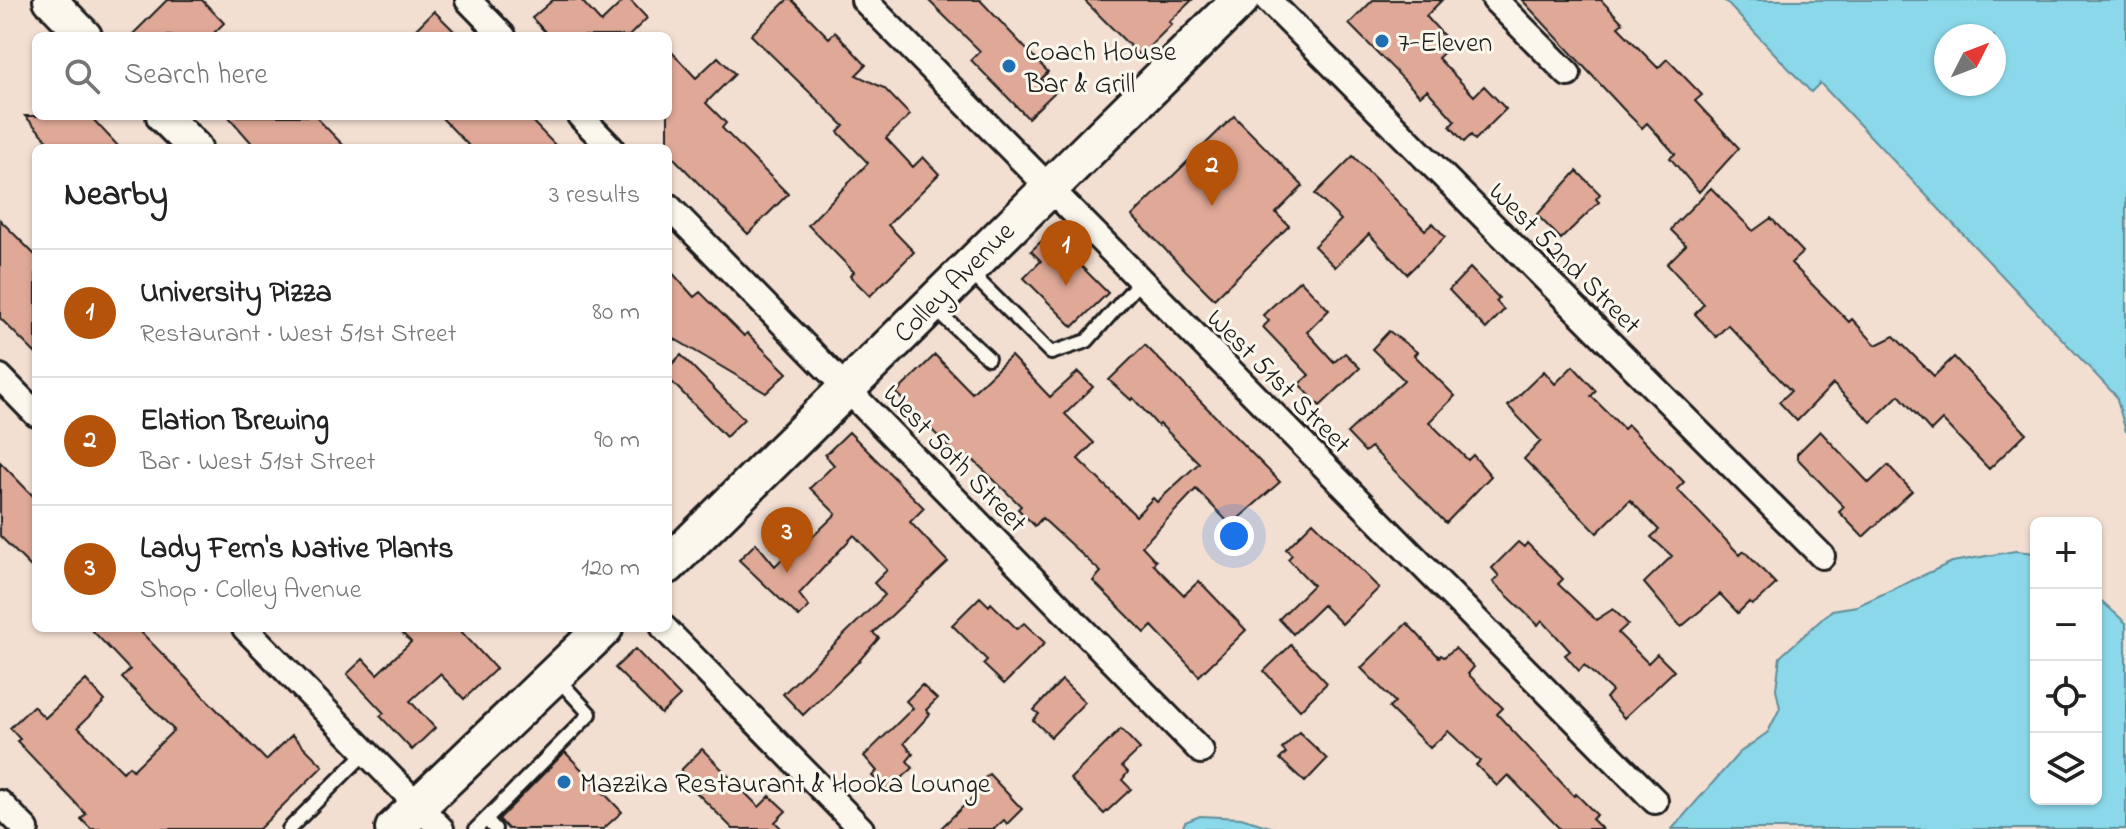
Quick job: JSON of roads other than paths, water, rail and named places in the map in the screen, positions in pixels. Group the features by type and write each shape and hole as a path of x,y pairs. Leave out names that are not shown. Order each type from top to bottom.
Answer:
{"main road":[{"name":"Colley Avenue","path":"672,561 1047,187 1240,0"},
{"path":"418,821 554,675 600,632"}],"street":[{"path":"50,0 81,32"},
{"path":"468,0 499,32"},
{"name":"West 51st Street","path":"864,0 1655,801"},
{"name":"West 52nd Street","path":"1268,0 1822,556"},
{"path":"1495,0 1568,74"},
{"path":"167,120 191,144"},
{"path":"584,120 607,144"},
{"name":"West 50th Street","path":"672,210 1201,751"},
{"path":"0,377 32,410"},
{"path":"249,632 366,752 418,821"},
{"path":"668,632 861,829"},
{"path":"0,803 26,829"}],"lane":[{"path":"966,268 1051,353 1087,341 1140,281"},
{"path":"930,304 988,358"},
{"path":"476,829 490,824 590,714 554,675"},
{"path":"289,829 366,752"}],"water":[{"path":"1724,0 2126,0 2126,432 2116,396 1820,83 1811,92"},
{"path":"2015,551 2030,552 2030,805 2102,805 2102,601 2126,623 2126,829 1672,829 1739,753 1768,732 1780,708 1776,689 1780,657 1832,610 1857,606 1952,562"},
{"path":"1200,816 1241,818 1277,829 1182,829 1185,822"}],"place":[{"name":"7-Eleven","path":"1382,41"},
{"name":"Coach House Bar & Grill","path":"1009,66"},
{"name":"Elation Brewing","path":"1212,206"},
{"name":"University Pizza","path":"1066,286"},
{"name":"Lady Fern's Native Plants","path":"787,573"},
{"name":"Mazzika Restaurant & Hooka Lounge","path":"564,782"}]}
